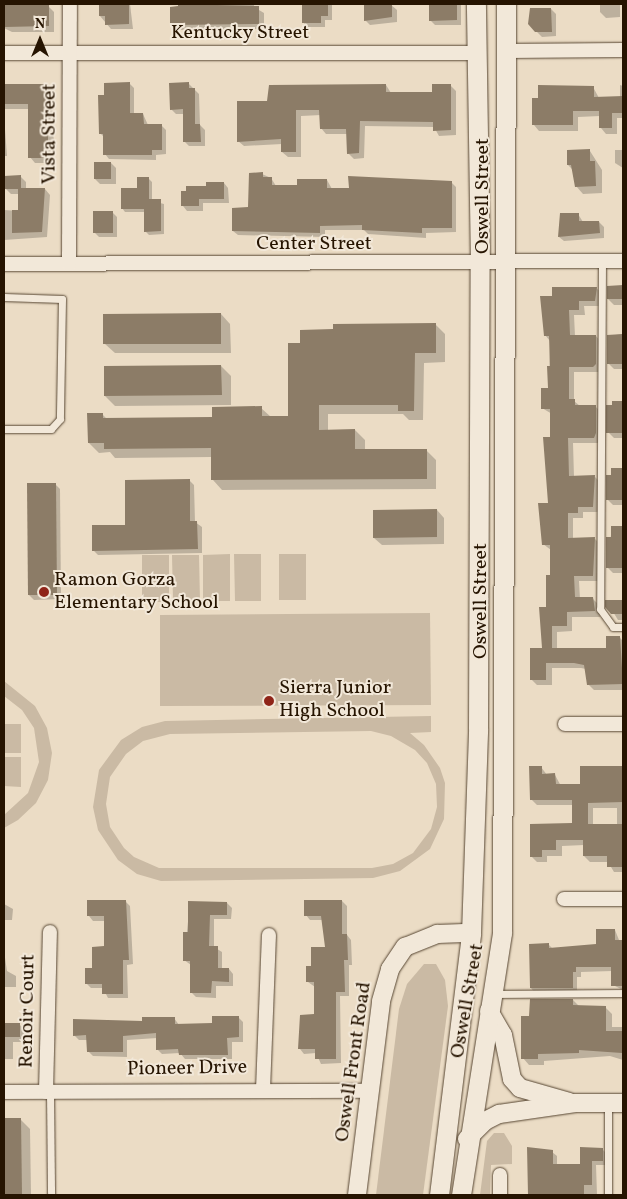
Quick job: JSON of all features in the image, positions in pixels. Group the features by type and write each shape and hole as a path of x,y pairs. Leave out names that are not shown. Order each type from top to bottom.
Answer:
{"main road":[{"name":"Oswell Street","path":"439,1195 471,933 478,728 480,264 475,53 476,4"},
{"name":"Oswell Street","path":"461,1195 467,1139 502,933 506,4"}],"street":[{"name":"Vista Street","path":"69,264 70,4"},
{"path":"506,51 623,50"},
{"name":"Kentucky Street","path":"4,54 475,53"},
{"name":"Center Street","path":"4,264 480,264 623,261"},
{"path":"565,724 623,724"},
{"path":"564,899 623,899"},
{"name":"Renoir Court","path":"48,1092 50,932"},
{"name":"Oswell Front Road","path":"357,1195 381,1001 390,969 405,947 437,934 471,933"},
{"path":"263,1090 269,936"},
{"path":"490,1002 503,1035 508,1066 516,1084 531,1092 574,1103"},
{"name":"Pioneer Drive","path":"4,1092 370,1090"},
{"path":"467,1139 484,1120 499,1114 574,1103 616,1103"},
{"path":"500,1175 500,1195"}],"lane":[{"path":"602,261 600,609 613,627 623,627"},
{"path":"4,297 62,299 60,419 51,429 4,429"},
{"path":"490,1002 623,994"},
{"path":"48,1092 52,1195"},
{"path":"608,1195 616,1103"}],"shaded area":[{"path":"230,554 230,601 203,601 203,555"},
{"path":"234,554 261,554 261,601 235,601"},
{"path":"279,554 306,554 306,600 279,600"},
{"path":"142,555 169,555 169,602 142,602"},
{"path":"172,555 199,555 200,601 173,601"},
{"path":"430,613 431,705 160,706 160,615"},
{"path":"4,681 35,706 47,728 52,753 48,780 36,803 18,820 4,828 4,815 28,793 39,762 34,728 22,710 4,696"},
{"path":"431,716 431,732 410,733 424,745 440,768 445,783 444,819 430,849 400,871 373,878 161,881 137,874 118,860 98,830 93,807 99,770 121,740 142,727 165,721","holes":["371,731 391,736 415,750 427,763 436,784 437,807 431,829 413,853 393,864 372,868 159,868 134,857 124,848 110,827 106,804 110,777 126,754 143,741 170,734"]},
{"path":"4,724 21,724 21,753 4,753"},
{"path":"4,757 21,757 21,787 4,786"},
{"path":"424,964 436,964 445,980 448,1006 423,1195 376,1195 399,1009 407,984"},
{"path":"494,1133 504,1133 512,1146 512,1164 491,1165 490,1195 480,1195 487,1141"}],"building":[{"path":"49,4 49,26 5,27 5,5"},
{"path":"129,4 129,24 105,25 105,16 99,16 99,5"},
{"path":"178,4 259,6 259,24 170,25 170,7 178,6"},
{"path":"302,4 328,4 328,16 321,16 321,23 302,23"},
{"path":"364,4 392,4 392,17 364,21"},
{"path":"429,4 457,4 457,20 429,21"},
{"path":"530,8 551,8 552,32 535,32 528,24"},
{"path":"130,82 130,113 143,113 144,124 162,124 162,150 152,150 152,155 103,155 103,134 99,134 98,95 104,95 104,83"},
{"path":"189,82 189,88 195,88 195,124 200,124 201,142 183,142 183,109 170,110 169,83"},
{"path":"4,84 48,84 48,158 28,158 28,104 4,104"},
{"path":"386,84 386,92 432,92 432,84 451,84 451,130 433,131 433,122 360,121 359,153 347,154 346,129 320,129 319,110 296,110 296,152 281,152 281,139 237,142 237,101 267,101 269,85"},
{"path":"538,85 594,86 594,97 623,96 623,113 612,113 612,128 599,128 599,111 573,111 573,125 532,125 532,98 538,98"},
{"path":"590,149 590,161 595,161 596,186 575,187 571,165 567,165 567,150"},
{"path":"94,162 111,162 111,179 94,179"},
{"path":"263,172 263,177 272,177 272,185 297,185 297,179 327,179 327,188 349,188 348,176 452,181 452,228 422,228 422,233 362,230 362,225 320,226 320,233 232,231 232,208 248,207 249,173"},
{"path":"21,175 21,188 45,188 42,232 12,233 12,210 18,210 18,189 4,189 4,176"},
{"path":"137,177 149,177 149,199 161,199 161,231 144,232 144,209 121,209 121,188 137,188"},
{"path":"206,182 224,182 224,199 199,199 199,206 181,206 181,191 186,191 186,186 206,186"},
{"path":"93,211 113,211 113,233 93,233"},
{"path":"560,213 579,213 579,221 599,221 600,233 558,237"},
{"path":"623,285 623,299 607,299 607,286"},
{"path":"552,287 597,287 595,301 579,301 579,310 569,310 570,335 596,335 596,364 593,367 569,367 569,399 575,399 575,405 596,405 596,433 594,438 568,438 569,476 595,475 593,507 578,507 578,513 568,513 568,538 595,537 593,576 574,576 575,597 593,597 595,611 567,612 567,626 552,626 552,648 606,648 606,636 620,636 623,684 587,685 584,665 574,663 546,663 546,680 530,680 530,648 542,648 539,607 546,607 546,575 550,575 550,545 542,545 538,503 548,503 543,437 550,437 550,409 541,409 541,388 548,388 547,366 550,366 549,336 544,336 540,296 552,296"},
{"path":"221,313 221,344 103,344 103,314"},
{"path":"436,323 436,353 415,353 414,411 398,411 398,405 319,405 319,430 355,429 355,449 427,449 427,479 211,480 211,448 104,449 104,443 88,443 87,413 103,413 103,418 212,417 212,407 262,406 262,416 288,416 288,343 300,343 300,330 333,329 333,324"},
{"path":"623,334 623,364 607,364 607,335"},
{"path":"221,365 222,395 104,396 104,366"},
{"path":"612,401 623,401 623,433 606,433 606,405 612,405"},
{"path":"611,468 623,468 623,500 606,500 606,475 611,475"},
{"path":"190,479 190,521 197,521 198,549 92,551 92,525 125,525 125,480"},
{"path":"27,483 56,483 57,595 28,595"},
{"path":"437,509 437,537 373,538 373,510"},
{"path":"611,526 623,526 623,568 606,568 606,537 611,537"},
{"path":"605,600 623,600 623,614 611,614 605,607"},
{"path":"529,766 542,766 542,774 555,773 556,784 580,784 580,766 623,766 623,802 588,803 588,824 623,824 623,867 607,867 607,856 583,856 583,840 556,840 556,850 542,850 542,857 530,857 530,824 572,823 572,800 530,800"},
{"path":"87,900 126,900 129,960 123,960 123,994 102,994 102,984 85,984 85,968 92,968 92,947 104,946 104,916 87,916"},
{"path":"304,900 342,900 342,934 347,934 348,960 344,960 345,992 336,992 336,1059 315,1059 315,1049 298,1049 300,1015 314,1014 314,982 306,982 306,966 311,966 311,947 325,947 321,916 304,916"},
{"path":"188,901 227,902 227,915 210,915 209,946 218,946 218,968 229,968 229,982 212,981 211,993 190,993 190,961 183,961 183,932 188,932"},
{"path":"596,929 615,929 615,940 623,940 623,986 611,986 611,967 576,967 576,972 573,972 573,988 530,988 529,944 549,943 549,948 596,944"},
{"path":"530,999 573,999 573,1005 606,1006 606,1031 622,1031 622,1053 579,1050 579,1053 538,1054 538,1059 521,1059 521,1016 529,1016"},
{"path":"212,1016 239,1016 239,1037 227,1038 228,1055 179,1055 178,1049 156,1050 156,1033 123,1036 123,1052 87,1052 86,1035 73,1036 73,1019 142,1021 142,1017 175,1017 175,1024 212,1023"},
{"path":"4,1023 20,1023 20,1037 4,1037"},
{"path":"4,1118 21,1118 22,1195 4,1195"},
{"path":"527,1147 553,1150 553,1164 580,1164 580,1147 603,1148 603,1161 592,1161 592,1185 584,1185 584,1195 528,1195"}],"place":[{"name":"Ramon Gorza Elementary School","path":"44,592"},
{"name":"Sierra Junior High School","path":"269,701"}]}
